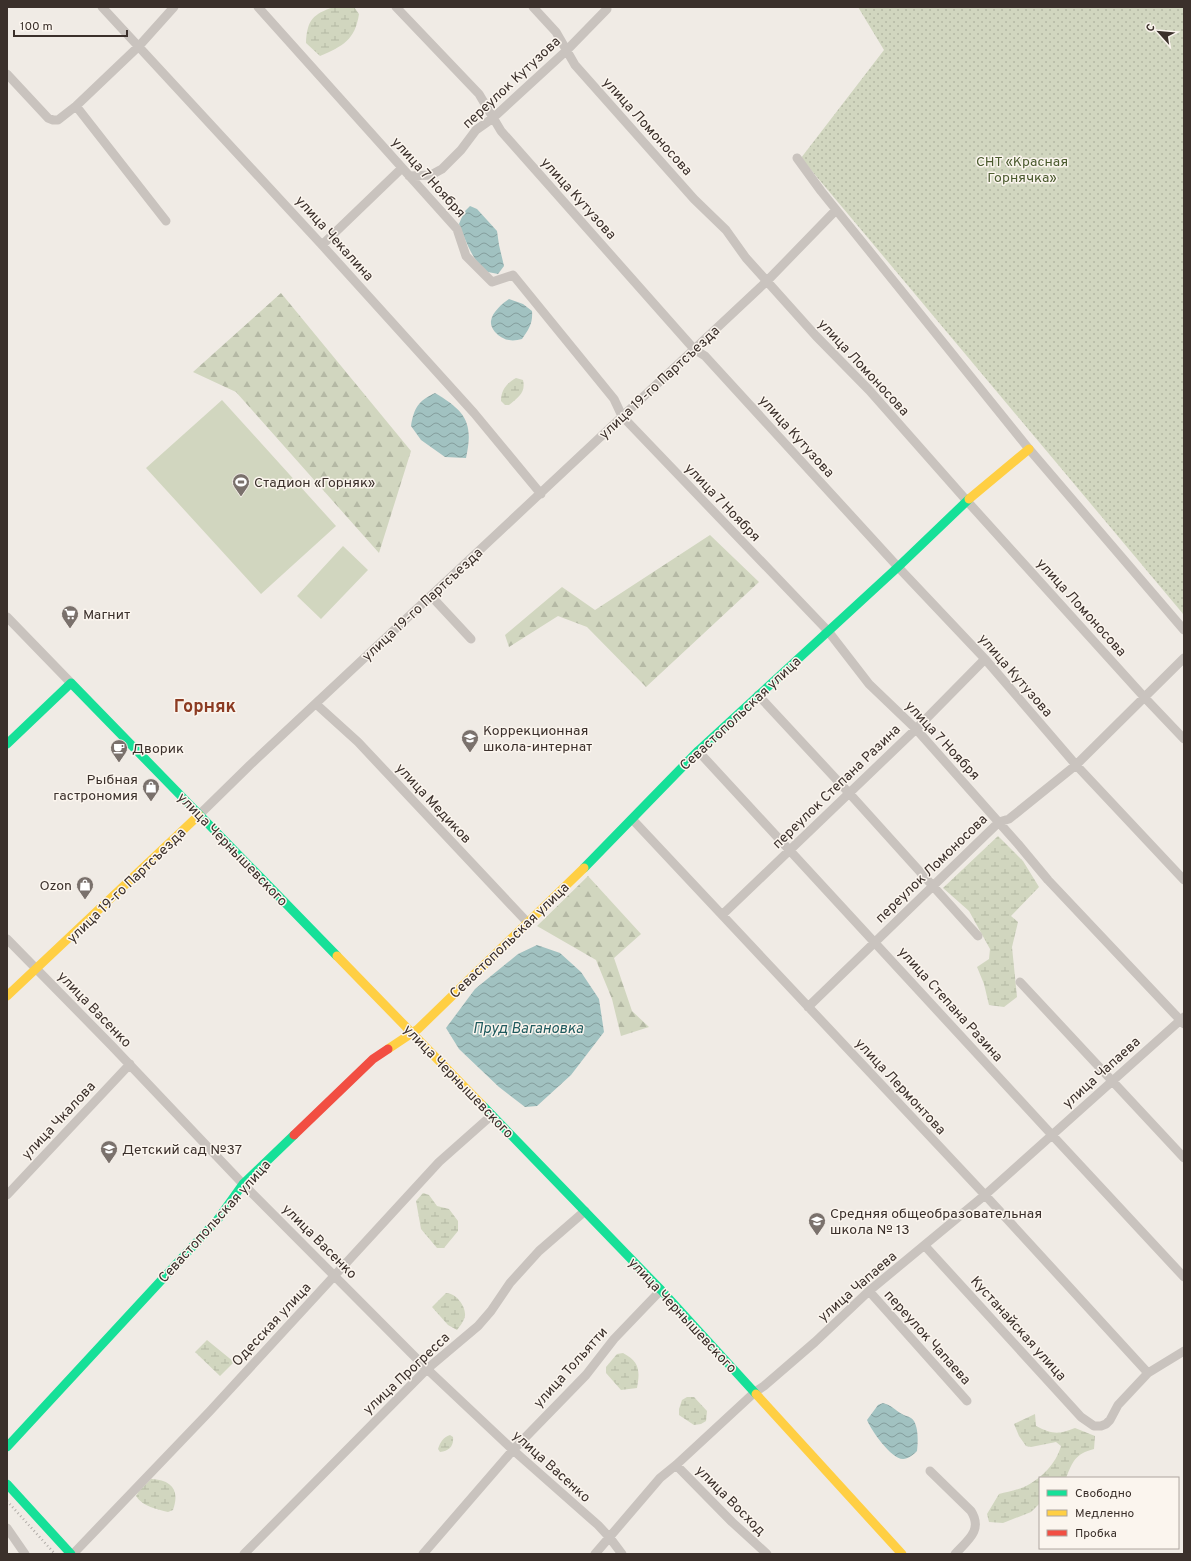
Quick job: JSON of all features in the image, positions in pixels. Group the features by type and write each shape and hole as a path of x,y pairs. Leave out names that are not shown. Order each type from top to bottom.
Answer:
{"street":[{"name":"улица Чекалина","path":"102,7 322,245 474,413 541,494"},
{"path":"7,74 48,118 58,120 76,106 139,46 174,7"},
{"name":"улица 7 Ноября","path":"258,7 457,229 466,256 492,282 513,275 614,399 622,416 828,631 869,684 916,729 999,822 1048,880 1183,1021"},
{"name":"улица Кутузова","path":"396,7 479,94 501,131 694,349 705,356 898,567 985,659 1076,766 1184,880"},
{"name":"улица Ломоносова","path":"533,7 556,32 575,65 694,199 726,230 746,258 816,336 869,390 967,501 1184,739"},
{"name":"переулок Кутузова","path":"409,176 431,175 442,169 461,150 476,130 493,118 566,51 606,9"},
{"path":"76,106 166,221"},
{"path":"797,158 836,210 1029,449 1184,630"},
{"path":"322,245 402,168"},
{"name":"улица 19-го Партсъезда","path":"7,996 199,816 250,765 767,281 836,210"},
{"name":"Севастопольская улица","path":"7,1448 218,1219 243,1184 374,1059 413,1033 528,923 698,751 898,567 967,501 1029,449"},
{"path":"431,596 471,639"},
{"name":"улица Чернышевского","path":"7,617 199,816 413,1033 661,1290 902,1554"},
{"name":"переулок Ломоносова","path":"808,1007 999,822 1010,820 1076,766 1184,658"},
{"name":"переулок Степана Разина","path":"722,915 916,729 985,659"},
{"path":"7,744 71,683"},
{"path":"758,695 978,936"},
{"name":"улица Медиков","path":"316,704 358,742 528,923"},
{"name":"улица Степана Разина","path":"698,751 1184,1276"},
{"name":"улица Лермонтова","path":"632,819 985,1195 1148,1373"},
{"name":"улица Васенко","path":"7,939 130,1064 243,1184 427,1369 513,1450 598,1525 622,1554"},
{"path":"1020,982 1184,1158"},
{"name":"улица Чапаева","path":"595,1554 660,1478 755,1392 815,1342 869,1291 985,1195 1112,1080 1183,1021"},
{"name":"улица Чкалова","path":"7,1195 130,1064"},
{"name":"Одесская улица","path":"72,1554 210,1411 439,1162 492,1115"},
{"name":"улица Прогресса","path":"244,1554 427,1369 478,1326 491,1311 510,1283 539,1252 585,1211"},
{"name":"Кустанайская улица","path":"925,1246 1082,1417 1094,1426 1101,1426 1110,1420 1118,1405 1148,1373"},
{"name":"улица Тольятти","path":"423,1554 513,1450 586,1375 614,1338 661,1290"},
{"name":"переулок Чапаева","path":"869,1291 967,1401"},
{"path":"1148,1373 1184,1351"},
{"name":"улица Восход","path":"676,1465 732,1522 767,1554"},
{"path":"930,1471 971,1511 975,1518 976,1526 970,1539 955,1554"},
{"path":"7,1484 72,1554"},
{"path":"7,1528 25,1554"}],"green space":[{"path":"334,7 354,7 359,14 357,23 347,41 320,56 306,43 308,29 312,19 316,15"},
{"name":"СНТ «Красная Горнячка»","path":"858,7 1184,7 1184,615 801,158 884,50"},
{"path":"281,293 411,451 379,553 236,392 193,372"},
{"path":"516,378 523,380 524,384 522,392 509,405 505,405 501,401 503,390"},
{"name":"Стадион «Горняк»","path":"222,400 336,526 261,594 146,468"},
{"path":"710,535 759,582 646,687 587,627 558,616 509,647 505,635 562,587 595,610"},
{"path":"343,546 368,570 321,619 297,596"},
{"path":"998,836 1023,861 1039,887 1011,916 1018,922 1012,947 1017,997 1004,1007 989,1005 984,984 977,967 989,959 990,949 969,911 943,888"},
{"path":"588,876 641,934 614,958 632,1011 649,1027 621,1036 612,999 596,960 537,926"},
{"path":"423,1193 429,1195 437,1206 449,1209 458,1221 458,1231 444,1248 437,1248 421,1229 416,1201"},
{"path":"446,1293 457,1298 464,1308 465,1316 457,1330 448,1325 432,1307"},
{"path":"207,1340 234,1362 220,1376 195,1352"},
{"path":"623,1353 633,1360 638,1368 637,1388 621,1390 606,1373 606,1367 617,1354"},
{"path":"687,1397 694,1397 707,1411 706,1421 701,1424 694,1425 679,1415 682,1400"},
{"path":"1035,1414 1036,1426 1046,1431 1059,1433 1075,1428 1095,1436 1094,1449 1083,1453 1076,1459 1066,1477 1040,1477 1052,1465 1061,1446 1056,1442 1031,1447 1026,1446 1019,1436 1014,1424"},
{"path":"450,1435 453,1437 452,1445 448,1449 440,1452 438,1449 441,1442 445,1437"},
{"path":"1039,1478 1039,1504 1031,1512 1003,1523 989,1522 987,1514 999,1494 1024,1487"},
{"path":"151,1479 164,1481 172,1487 175,1492 175,1503 173,1510 168,1512 150,1507 142,1503 136,1496"}],"water":[{"path":"470,206 477,209 497,231 504,266 498,274 488,272 483,269 470,251 459,224 464,212"},
{"path":"509,299 523,304 532,311 530,326 522,339 512,340 503,338 492,328 491,321 496,311"},
{"path":"435,393 454,406 465,419 468,426 469,435 466,458 445,457 421,440 411,426 415,410 424,399"},
{"name":"Пруд Вагановка","path":"537,945 560,953 581,972 599,999 604,1032 571,1075 537,1106 525,1107 499,1087 459,1049 446,1028 475,989 518,954"},
{"path":"883,1403 891,1406 914,1421 917,1429 917,1451 909,1458 898,1458 887,1449 877,1437 867,1420 878,1405"}],"railway":[{"path":"7,1501 55,1554"}],"traffic: fast":[{"path":"584,868 698,751 898,567 969,499"},
{"path":"7,744 71,683 337,956"},
{"path":"482,1105 661,1290 756,1394"},
{"path":"7,1447 218,1219 243,1184 294,1135"},
{"path":"7,1484 71,1554"}],"traffic: slow":[{"path":"969,499 1029,449"},
{"path":"7,996 199,815"},
{"path":"388,1049 418,1029 584,868"},
{"path":"337,956 482,1105"},
{"path":"756,1394 902,1554"}],"traffic: jam":[{"path":"294,1135 373,1059 388,1049"}],"place":[{"name":"Стадион «Горняк»","path":"241,497"},
{"name":"Магнит","path":"70,629"},
{"name":"Коррекционная школа-интернат","path":"470,753"},
{"name":"Дворик","path":"119,763"},
{"name":"Рыбная гастрономия","path":"151,802"},
{"name":"Ozon","path":"85,900"},
{"name":"Детский сад №37","path":"109,1164"},
{"name":"Средняя общеобразовательная школа № 13","path":"817,1236"}],"district":[{"name":"Горняк","path":"205,706"}]}
